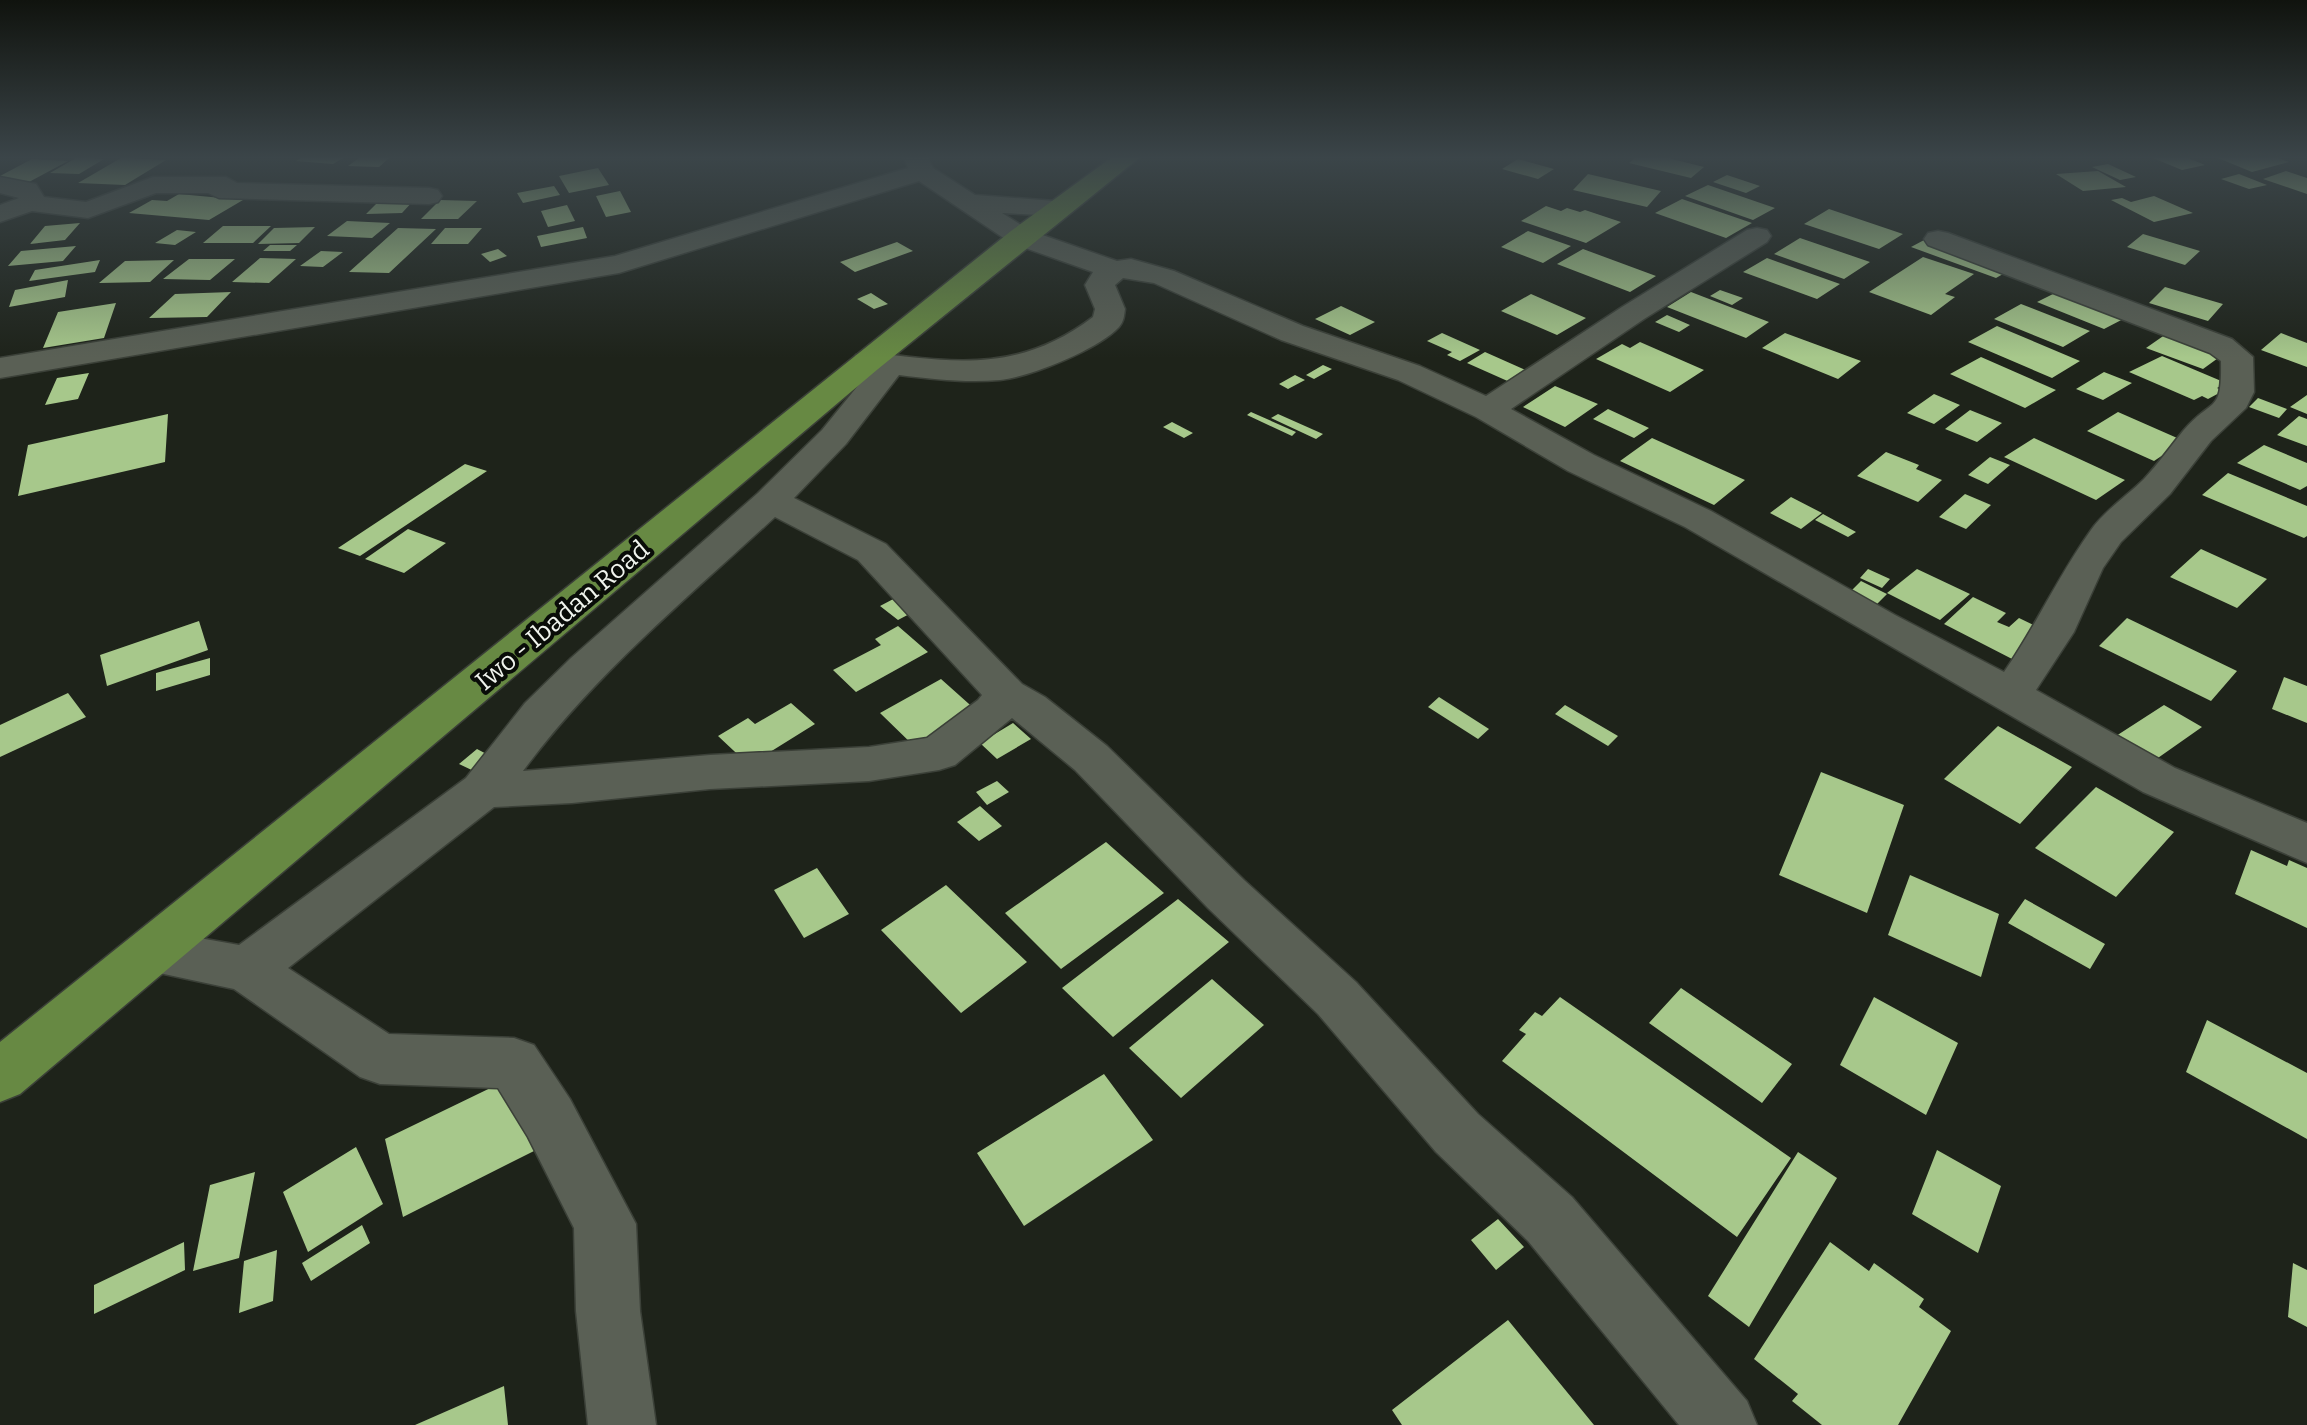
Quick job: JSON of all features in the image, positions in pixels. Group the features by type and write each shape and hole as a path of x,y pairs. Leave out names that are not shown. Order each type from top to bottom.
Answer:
{"main road":[{"name":"Iwo - Ibadan Road","path":"0,1076 879,364 1037,224"}],"street":[{"path":"0,368 619,264 753,224"},
{"path":"1002,224 1021,237 1115,270"},
{"path":"1488,410 1633,313 1757,236"},
{"path":"1938,239 2221,346 2237,357 2239,367 2238,392 2229,408 2199,434 2157,486 2107,534 2084,568 2053,632 2011,695"},
{"path":"247,969 483,790 541,714 586,668 771,501 834,437 879,364 948,371 1002,370 1042,357 1091,334 1108,321 1110,309 1100,285 1105,276 1115,270 1131,268 1164,277 1292,333 1409,373 1488,410 1581,463 1698,519 2159,780 2307,844"},
{"path":"771,501 872,552 1007,695 1029,708 1091,758 1226,894 1337,998 1457,1133 1550,1219 1723,1425"},
{"path":"483,790 572,786 710,772 869,764 939,753 994,711 1007,695"},
{"path":"154,952 247,969 380,1059 514,1063 549,1118 605,1224 608,1311 622,1425"}],"building":[{"path":"79,224 65,240 30,244 45,226"},
{"path":"342,224 388,224 372,238 327,236"},
{"path":"1531,224 1617,224 1586,243"},
{"path":"1688,224 1749,224 1726,238"},
{"path":"1806,224 1875,224 1903,234 1879,249"},
{"path":"223,226 271,226 253,243 203,243"},
{"path":"315,227 299,243 258,244 274,228"},
{"path":"583,227 587,238 541,247 537,236"},
{"path":"398,228 436,229 389,273 349,272"},
{"path":"445,228 482,228 468,244 431,244"},
{"path":"177,230 196,232 175,245 155,243"},
{"path":"1528,231 1571,246 1543,263 1501,247"},
{"path":"2143,234 2200,251 2185,265 2127,247"},
{"path":"1800,238 1870,262 1844,279 1774,254"},
{"path":"1926,239 2010,270 1996,278 1911,247"},
{"path":"897,242 913,251 855,272 840,262"},
{"path":"270,245 297,245 290,251 263,251"},
{"path":"76,246 63,261 8,266 21,251"},
{"path":"498,249 507,256 490,262 481,254"},
{"path":"1583,249 1656,276 1630,292 1557,264"},
{"path":"321,251 343,252 323,267 300,266"},
{"path":"1923,257 1974,274 1945,294 1955,297 1931,315 1869,292"},
{"path":"260,258 296,259 269,283 232,282"},
{"path":"1767,258 1840,284 1817,299 1743,272"},
{"path":"189,259 235,259 210,280 163,279"},
{"path":"100,260 95,272 29,281 35,270"},
{"path":"174,260 150,282 99,283 125,261"},
{"path":"68,280 65,297 9,307 15,290"},
{"path":"2165,287 2223,304 2208,321 2149,303"},
{"path":"2063,289 2129,316 2104,329 2037,302"},
{"path":"1720,290 1743,298 1732,305 1710,296"},
{"path":"231,292 207,317 149,318 175,294"},
{"path":"1691,292 1769,322 1746,338 1667,307"},
{"path":"871,293 888,304 874,309 857,299"},
{"path":"1531,294 1586,318 1557,335 1501,311"},
{"path":"116,303 104,338 43,348 58,312"},
{"path":"2021,304 2090,331 2063,347 1994,319"},
{"path":"1341,306 1375,322 1350,335 1315,319"},
{"path":"1667,315 1690,325 1679,332 1655,322"},
{"path":"1997,326 2080,361 2052,378 1968,342"},
{"path":"2169,332 2225,353 2203,369 2146,348"},
{"path":"1442,333 1480,350 1460,361 1447,355 1452,352 1427,341"},
{"path":"1785,333 1861,361 1838,379 1762,348"},
{"path":"2281,333 2307,343 2307,367 2261,350"},
{"path":"1640,342 1704,370 1670,392 1596,359 1622,344 1630,348"},
{"path":"1485,352 1530,372 1512,383 1467,363"},
{"path":"2162,356 2226,383 2217,388 2223,391 2208,399 2202,396 2194,400 2129,372"},
{"path":"1981,357 2056,390 2025,408 1950,374"},
{"path":"1323,365 1332,369 1314,379 1306,375"},
{"path":"2104,372 2132,383 2103,400 2076,389"},
{"path":"89,373 78,399 45,405 57,378"},
{"path":"1295,375 1305,380 1288,389 1279,384"},
{"path":"1555,386 1598,404 1565,427 1523,407"},
{"path":"1934,394 1960,405 1934,424 1907,413"},
{"path":"2307,395 2307,414 2290,407"},
{"path":"2258,398 2287,409 2279,418 2249,407"},
{"path":"1608,409 1649,428 1634,438 1593,419"},
{"path":"1970,410 2002,423 1977,442 1945,429"},
{"path":"1251,412 1296,432 1292,436 1247,415"},
{"path":"2118,412 2184,441 2154,461 2087,431"},
{"path":"168,414 165,462 18,496 28,445"},
{"path":"1278,414 1323,434 1316,439 1271,418"},
{"path":"2299,416 2307,419 2307,446 2277,435"},
{"path":"1172,422 1193,433 1184,438 1163,427"},
{"path":"1652,438 1745,480 1714,505 1620,461"},
{"path":"2034,438 2125,480 2096,500 2004,457"},
{"path":"2264,445 2307,463 2307,486 2300,490 2237,463"},
{"path":"1886,452 1919,465 1916,469 1942,480 1918,502 1857,476"},
{"path":"1990,457 2010,465 1988,484 1968,475"},
{"path":"465,464 487,471 360,556 338,548"},
{"path":"2228,473 2307,506 2307,536 2304,538 2202,495"},
{"path":"1965,494 1991,505 1966,529 1939,517"},
{"path":"1791,497 1822,513 1801,529 1770,513"},
{"path":"1823,514 1856,532 1848,537 1815,520"},
{"path":"408,529 446,543 404,573 365,559"},
{"path":"2201,549 2267,579 2237,608 2170,577"},
{"path":"1868,569 1890,579 1882,588 1860,578"},
{"path":"1917,569 1970,594 1940,620 1887,593"},
{"path":"1861,581 1887,594 1876,605 1850,592"},
{"path":"899,596 917,610 898,620 880,606"},
{"path":"1973,597 2006,613 1997,622 2009,627 2019,618 2046,631 2016,661 1944,624"},
{"path":"2127,618 2237,671 2211,701 2099,646"},
{"path":"199,621 208,650 107,686 100,655"},
{"path":"898,626 928,652 856,692 833,670 881,645 875,639"},
{"path":"210,658 210,675 156,691 156,673"},
{"path":"2284,677 2307,686 2307,723 2272,709"},
{"path":"941,679 978,712 916,748 880,713"},
{"path":"68,693 86,717 0,757 0,725"},
{"path":"1439,697 1489,729 1478,739 1428,707"},
{"path":"791,703 815,724 749,765 718,736 748,718 755,724"},
{"path":"1565,705 1618,736 1608,746 1555,714"},
{"path":"2164,705 2202,727 2155,760 2116,736"},
{"path":"1013,723 1031,739 997,759 980,743"},
{"path":"1998,726 2072,767 2020,824 1944,779"},
{"path":"477,749 496,759 478,773 459,764"},
{"path":"1821,772 1904,805 1867,913 1779,875"},
{"path":"997,781 1009,792 987,805 976,792"},
{"path":"2096,787 2174,832 2116,897 2035,848"},
{"path":"980,806 1002,826 979,841 957,822"},
{"path":"1106,842 1164,893 1061,969 1005,913"},
{"path":"2251,850 2287,866 2289,860 2307,868 2307,928 2235,894"},
{"path":"817,868 849,914 804,938 774,890"},
{"path":"1910,875 1999,914 1981,977 1888,935"},
{"path":"946,885 1027,962 961,1013 881,930"},
{"path":"1178,899 1229,942 1113,1037 1062,988"},
{"path":"2025,899 2105,944 2090,969 2008,923"},
{"path":"1212,979 1264,1025 1181,1098 1129,1048"},
{"path":"1681,988 1792,1064 1762,1103 1649,1023"},
{"path":"1560,997 1791,1158 1737,1237 1502,1061 1526,1034 1519,1030 1535,1012 1542,1016"},
{"path":"1874,997 1958,1043 1926,1115 1840,1065"},
{"path":"2207,1020 2307,1073 2307,1139 2186,1072"},
{"path":"1104,1074 1153,1140 1024,1226 977,1153"},
{"path":"511,1078 534,1151 403,1217 385,1139"},
{"path":"356,1147 383,1204 308,1252 283,1192"},
{"path":"1937,1150 2001,1186 1978,1253 1912,1214"},
{"path":"1798,1152 1837,1178 1749,1327 1708,1296"},
{"path":"255,1172 239,1258 193,1271 210,1185"},
{"path":"1498,1219 1524,1247 1496,1270 1471,1240"},
{"path":"362,1225 370,1243 311,1281 302,1263"},
{"path":"184,1242 185,1270 94,1314 94,1285"},
{"path":"1830,1242 1869,1271 1874,1263 1924,1299 1919,1307 1951,1331 1898,1425 1822,1425 1792,1401 1798,1394 1754,1359"},
{"path":"277,1250 273,1301 239,1313 244,1261"},
{"path":"2293,1263 2307,1270 2307,1327 2288,1317"},
{"path":"1508,1320 1594,1425 1402,1425 1392,1410"},
{"path":"504,1386 508,1425 415,1425"}]}
